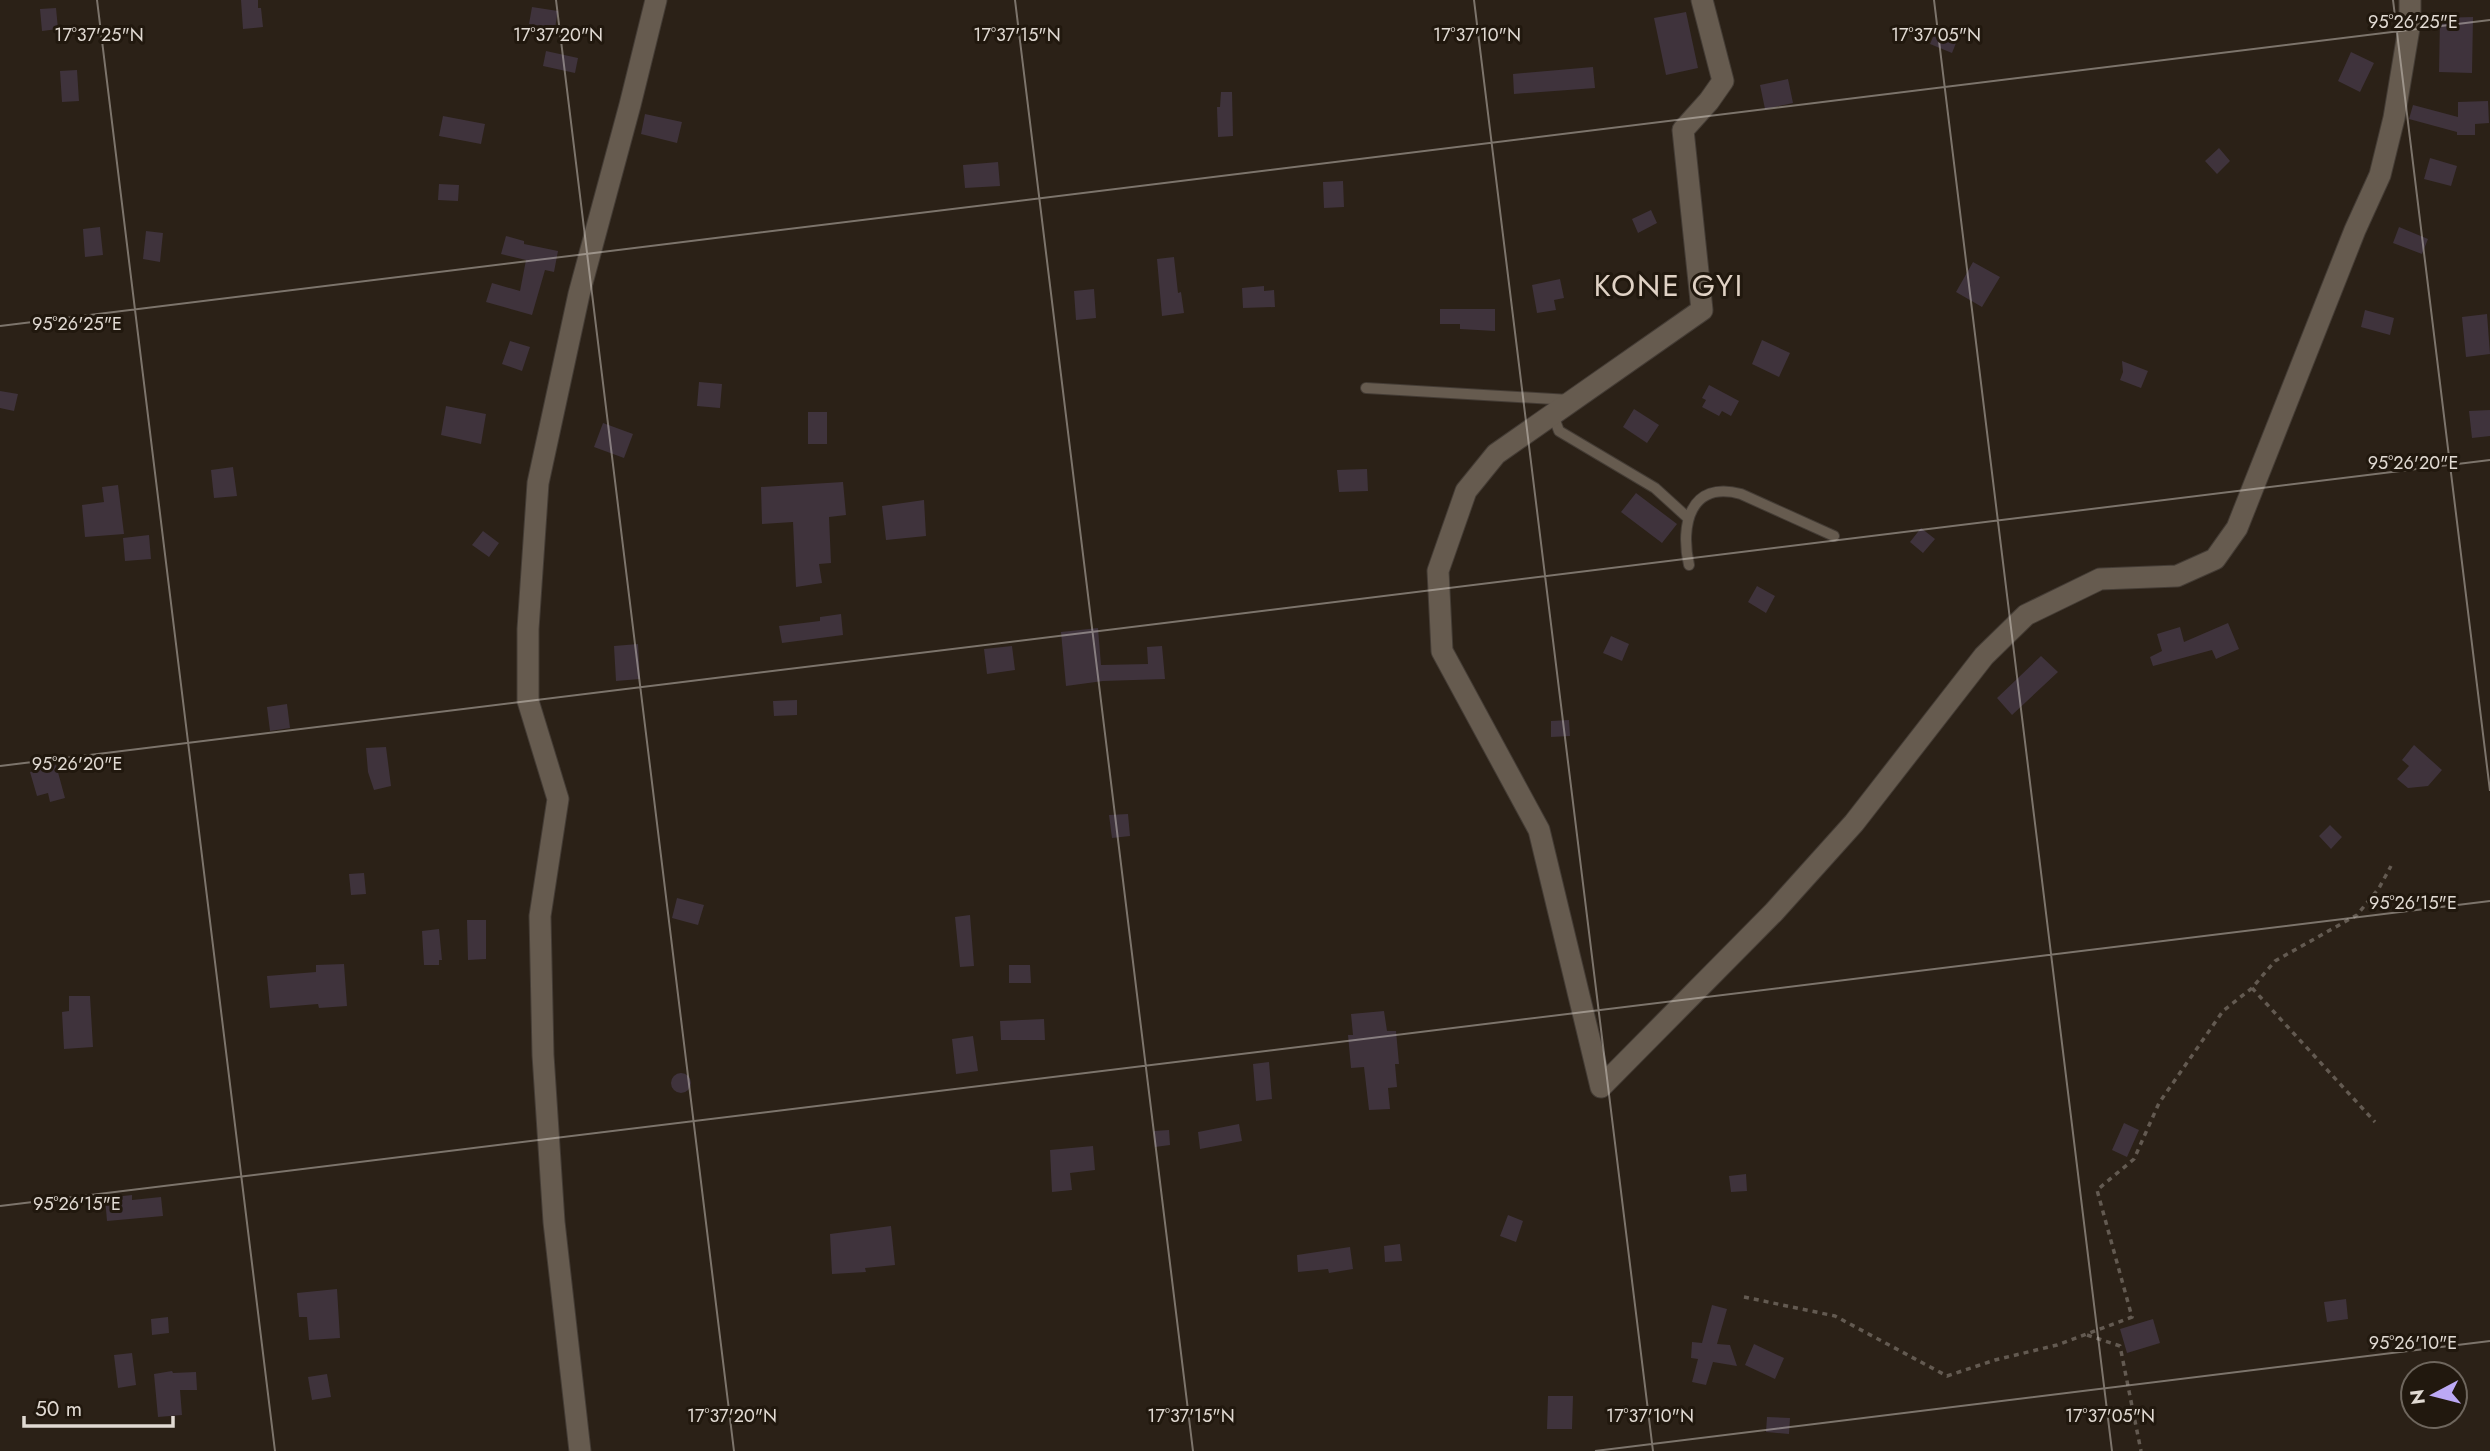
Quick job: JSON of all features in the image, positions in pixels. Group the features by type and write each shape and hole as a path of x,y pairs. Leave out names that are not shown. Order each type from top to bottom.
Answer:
{"street":[{"path":"580,1451 554,1222 543,1055 540,916 558,799 528,701 528,629 538,483 579,294 656,0"},
{"path":"1702,0 1723,81 1683,130 1702,310 1496,454 1466,491 1437,571 1442,651 1539,830 1601,1087 1774,912 1854,823 1984,656 2026,615 2100,579 2176,576 2215,559 2237,528 2355,230 2380,175 2394,118 2410,22 2410,0"}],"lane":[{"path":"1366,388 1573,400"},
{"path":"1553,415 1559,431 1655,488 1688,518"},
{"path":"1689,565 1685,545 1688,518 1695,505 1709,493 1726,490 1741,494 1834,536"}],"path":[{"path":"1744,1297 1835,1316 1947,1376 1995,1360 2057,1345 2132,1317 2098,1190 2134,1159 2159,1103 2223,1011 2252,988 2281,957 2357,915 2379,888 2391,866"},
{"path":"2252,988 2375,1122"},
{"path":"2085,1334 2120,1346 2141,1451"}],"building":[{"path":"241,0 258,0 263,27 243,29"},
{"path":"532,7 558,11 555,28 529,24"},
{"path":"56,8 58,29 42,31 40,9"},
{"path":"1686,12 1698,68 1666,75 1654,18"},
{"path":"2473,17 2472,73 2439,72 2440,18"},
{"path":"1936,30 1958,38 1952,53 1930,44"},
{"path":"546,51 578,58 575,73 543,66"},
{"path":"2351,52 2374,63 2360,92 2338,81"},
{"path":"1593,67 1595,88 1514,94 1513,74"},
{"path":"77,70 79,101 62,102 60,71"},
{"path":"1788,79 1793,103 1765,109 1760,85"},
{"path":"1221,92 1232,92 1233,136 1218,137 1217,107 1220,107"},
{"path":"2488,101 2489,123 2475,124 2475,135 2457,135 2457,132 2409,119 2413,105 2458,117 2458,102"},
{"path":"645,114 682,122 677,143 641,134"},
{"path":"443,116 485,124 481,144 439,136"},
{"path":"2219,148 2230,161 2217,174 2205,161"},
{"path":"2430,158 2457,166 2451,186 2424,179"},
{"path":"998,162 1000,186 965,188 963,165"},
{"path":"1343,181 1344,207 1324,208 1323,182"},
{"path":"439,184 459,185 458,201 438,200"},
{"path":"1651,210 1657,223 1638,233 1632,219"},
{"path":"100,227 103,255 85,257 83,229"},
{"path":"2399,227 2428,239 2422,254 2393,243"},
{"path":"146,231 163,233 160,262 143,259"},
{"path":"506,236 524,241 524,244 558,251 554,272 545,270 532,315 486,302 492,283 520,291 526,260 501,254"},
{"path":"1174,257 1178,293 1181,292 1184,313 1162,316 1157,259"},
{"path":"1973,262 2000,277 1982,307 1956,292"},
{"path":"1560,279 1564,298 1554,300 1556,310 1537,313 1532,285"},
{"path":"1264,286 1264,291 1274,290 1275,307 1243,308 1242,288"},
{"path":"1094,289 1096,318 1076,320 1074,291"},
{"path":"1440,309 1495,309 1495,331 1460,329 1460,324 1440,324"},
{"path":"2365,310 2394,318 2390,335 2361,327"},
{"path":"2487,314 2490,354 2466,357 2462,317"},
{"path":"1762,340 1790,353 1779,377 1752,364"},
{"path":"510,341 530,347 522,371 502,364"},
{"path":"2122,361 2148,371 2141,388 2120,380 2123,372"},
{"path":"699,382 722,384 720,408 697,406"},
{"path":"1709,385 1739,401 1731,416 1722,411 1719,416 1702,407 1706,400 1702,398"},
{"path":"0,391 18,394 14,411 0,408"},
{"path":"446,406 486,414 481,444 441,435"},
{"path":"1634,409 1659,425 1647,443 1623,427"},
{"path":"2490,410 2490,436 2472,438 2469,411"},
{"path":"808,412 827,412 827,444 808,444"},
{"path":"603,423 633,434 624,458 594,447"},
{"path":"233,467 237,496 214,498 211,470"},
{"path":"1367,469 1368,491 1339,492 1337,470"},
{"path":"843,482 846,515 829,517 831,563 819,564 822,583 796,587 793,522 762,524 761,487"},
{"path":"118,485 124,534 85,537 82,505 104,502 102,487"},
{"path":"1636,493 1677,524 1662,543 1621,512"},
{"path":"924,500 926,536 886,540 882,506"},
{"path":"1921,528 1935,539 1923,553 1910,542"},
{"path":"483,531 499,543 489,557 472,545"},
{"path":"149,535 151,559 125,561 123,538"},
{"path":"1757,586 1775,596 1766,613 1748,602"},
{"path":"841,614 843,635 782,643 779,626 820,621 820,617"},
{"path":"2228,623 2239,649 2216,659 2212,650 2153,666 2150,657 2162,651 2157,634 2180,627 2184,642"},
{"path":"1098,628 1101,665 1148,664 1147,647 1162,646 1165,679 1103,681 1066,686 1061,632"},
{"path":"1611,636 1629,644 1622,661 1603,653"},
{"path":"638,644 640,679 616,681 614,646"},
{"path":"1012,646 1015,670 987,674 984,649"},
{"path":"2041,656 2058,672 2012,715 1997,698"},
{"path":"797,700 797,715 774,716 773,701"},
{"path":"287,704 290,728 270,731 267,707"},
{"path":"1569,720 1570,736 1551,737 1551,721"},
{"path":"2414,745 2442,770 2428,786 2408,788 2397,779 2409,766 2402,760"},
{"path":"386,747 391,786 374,790 368,772 366,748"},
{"path":"56,765 65,798 50,802 48,793 37,796 30,772"},
{"path":"1128,814 1130,836 1112,838 1109,815"},
{"path":"2330,825 2342,837 2331,849 2319,836"},
{"path":"364,873 366,894 351,895 349,874"},
{"path":"677,898 704,905 698,925 672,918"},
{"path":"970,915 974,966 960,967 955,917"},
{"path":"467,920 486,920 486,959 468,960"},
{"path":"439,929 442,960 439,960 439,965 424,965 422,931"},
{"path":"344,964 347,1006 319,1008 318,1004 270,1008 267,976 316,972 316,965"},
{"path":"1009,965 1030,965 1031,983 1009,983"},
{"path":"69,996 90,996 93,1047 64,1049 62,1012 69,1011"},
{"path":"1384,1011 1387,1031 1396,1031 1399,1064 1395,1064 1397,1087 1388,1088 1390,1109 1369,1110 1364,1067 1351,1068 1348,1035 1353,1035 1351,1014"},
{"path":"1044,1019 1045,1040 1001,1040 1000,1021"},
{"path":"973,1036 978,1071 956,1074 952,1039"},
{"path":"1269,1062 1272,1099 1256,1101 1253,1064"},
{"path":"681,1073 688,1076 691,1083 688,1090 681,1093 674,1090 671,1083 674,1076"},
{"path":"2124,1123 2139,1130 2127,1157 2112,1150"},
{"path":"1239,1124 1242,1141 1200,1149 1198,1132"},
{"path":"1169,1130 1170,1145 1155,1147 1154,1131"},
{"path":"1093,1146 1095,1170 1070,1173 1072,1190 1052,1192 1050,1150"},
{"path":"1746,1174 1747,1191 1731,1192 1729,1176"},
{"path":"132,1195 132,1200 161,1197 163,1216 107,1221 105,1198"},
{"path":"1508,1215 1523,1221 1516,1242 1500,1236"},
{"path":"891,1226 895,1265 865,1268 866,1272 832,1274 830,1234"},
{"path":"1400,1244 1402,1261 1385,1262 1384,1246"},
{"path":"1350,1247 1353,1269 1329,1273 1328,1269 1298,1272 1297,1255"},
{"path":"337,1289 340,1338 309,1340 307,1317 299,1317 297,1293"},
{"path":"2346,1299 2348,1319 2327,1322 2324,1302"},
{"path":"1712,1305 1727,1309 1717,1344 1730,1345 1737,1366 1713,1362 1706,1385 1692,1382 1698,1359 1691,1358 1692,1342 1702,1343"},
{"path":"168,1317 169,1333 152,1335 151,1319"},
{"path":"2153,1319 2160,1343 2127,1353 2120,1329"},
{"path":"1754,1344 1784,1358 1775,1379 1745,1365"},
{"path":"132,1353 136,1385 118,1388 114,1355"},
{"path":"172,1371 196,1372 197,1390 180,1390 182,1415 158,1417 154,1374"},
{"path":"327,1374 331,1397 312,1400 308,1377"},
{"path":"1548,1396 1573,1396 1572,1429 1547,1429"},
{"path":"1767,1417 1790,1418 1789,1434 1766,1432"}],"district":[{"name":"KONE GYI","path":"1669,286"}]}
